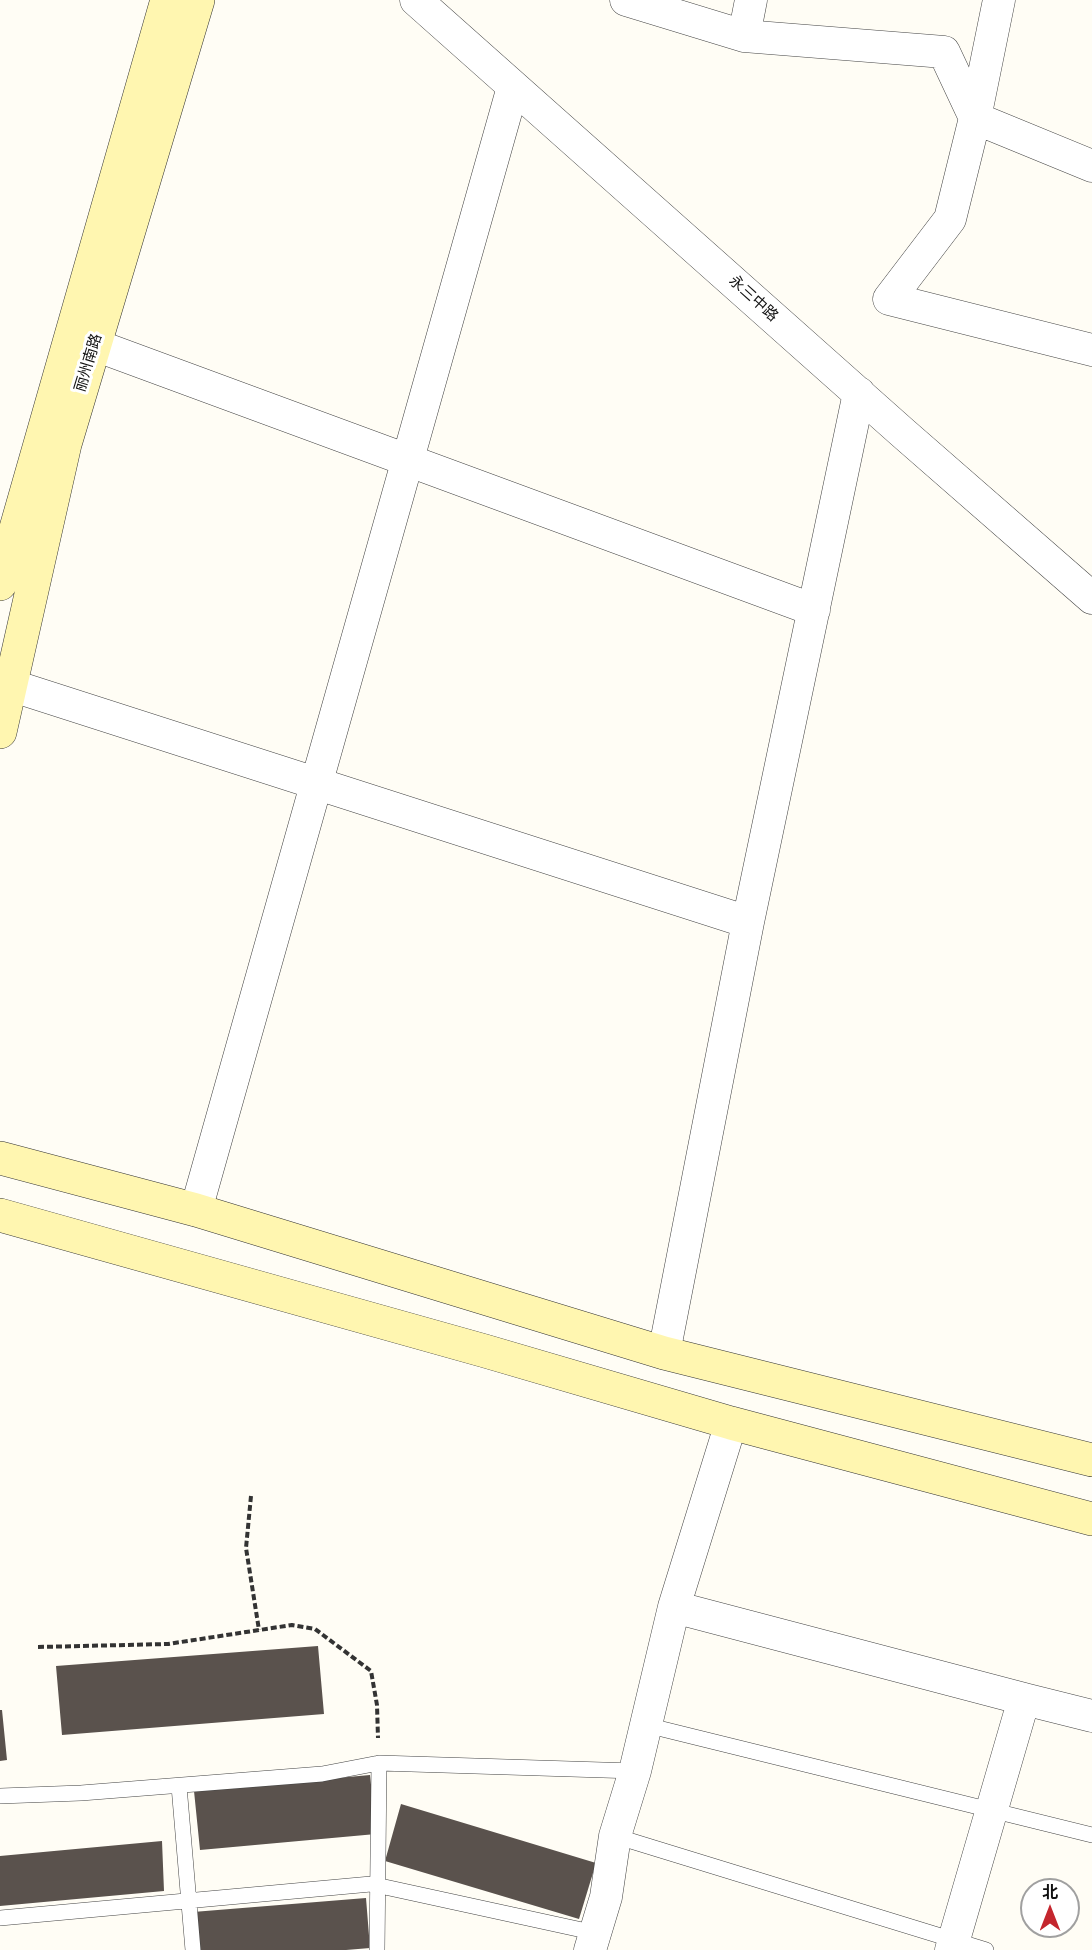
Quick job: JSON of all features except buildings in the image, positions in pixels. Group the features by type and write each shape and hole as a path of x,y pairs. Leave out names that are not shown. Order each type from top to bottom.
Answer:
{"main road":[{"path":"0,584 8,522 167,0"},
{"name":"丽州南路","path":"0,732 65,444 198,0"},
{"path":"0,1158 196,1210 664,1353 1092,1460"},
{"path":"0,1215 497,1354 731,1423 1092,1519"}],"street":[{"name":"永三中路","path":"416,0 859,393 1080,577 1092,598"},
{"path":"626,0 744,36 944,52 975,118 1092,166"},
{"path":"744,36 751,0"},
{"path":"999,0 975,118 950,219 889,299 1092,350"},
{"path":"196,1210 513,87"},
{"path":"95,345 814,610"},
{"path":"664,1353 748,922 859,393"},
{"path":"10,685 748,922"},
{"path":"593,1942 606,1897 615,1836 635,1772 674,1607 731,1423"},
{"path":"674,1607 1092,1716"},
{"path":"951,1950 1024,1699"}],"lane":[{"path":"646,1725 1092,1834"},
{"path":"0,1796 81,1793 322,1774 379,1762 635,1772"},
{"path":"377,1950 379,1762"},
{"path":"179,1786 193,1950"},
{"path":"615,1836 986,1950"},
{"path":"0,1917 371,1884 593,1942"}],"path":[{"path":"251,1496 246,1548 259,1630"},
{"path":"38,1647 168,1644 292,1625 315,1629 371,1671 377,1706 379,1762"}]}
